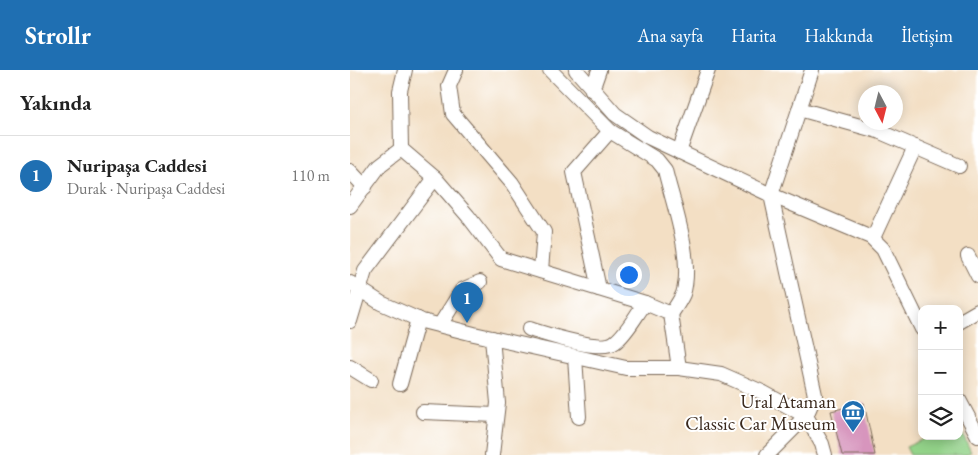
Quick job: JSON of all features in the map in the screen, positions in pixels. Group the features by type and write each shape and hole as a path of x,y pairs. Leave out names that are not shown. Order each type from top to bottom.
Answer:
{"street":[{"path":"405,70 400,91 401,149 435,178 468,216 501,259 645,303 671,314"},
{"path":"456,70 450,86 453,114 512,183 544,232 541,271"},
{"path":"550,70 610,131 658,160 665,170 683,247 686,275 682,294 671,314 679,368"},
{"path":"576,70 615,114 648,137 771,195 873,238 883,248 918,321"},
{"path":"592,90 599,70"},
{"path":"679,152 708,70"},
{"path":"767,455 806,416 815,395 771,195 812,70"},
{"path":"799,109 878,131 959,166"},
{"path":"599,289 574,172 610,131"},
{"path":"873,238 915,147"},
{"path":"350,206 380,165 401,149"},
{"path":"350,171 365,187"},
{"path":"350,321 355,286 435,178"},
{"path":"968,256 978,276"},
{"path":"440,325 462,290 480,282"},
{"path":"355,286 381,303 418,319 492,338 626,368 679,368 721,374 762,392 806,416 822,444 825,455"},
{"path":"529,329 595,345 608,346 617,340 645,303"},
{"path":"963,320 978,311"},
{"path":"400,384 418,319"},
{"path":"492,338 498,404 492,455"},
{"path":"575,357 579,417"},
{"path":"350,367 371,380"},
{"path":"963,408 978,436"},
{"path":"423,412 496,415"}],"green space":[{"path":"963,435 971,452 964,455 910,455 906,447 921,440 963,440"}],"building":[{"name":"Ural Ataman Classic Car Museum","path":"864,403 875,455 842,455 831,411"}],"place":[{"name":"Nuripaşa Caddesi","path":"467,323"},
{"name":"Ural Ataman Classic Car Museum","path":"853,433"}]}
